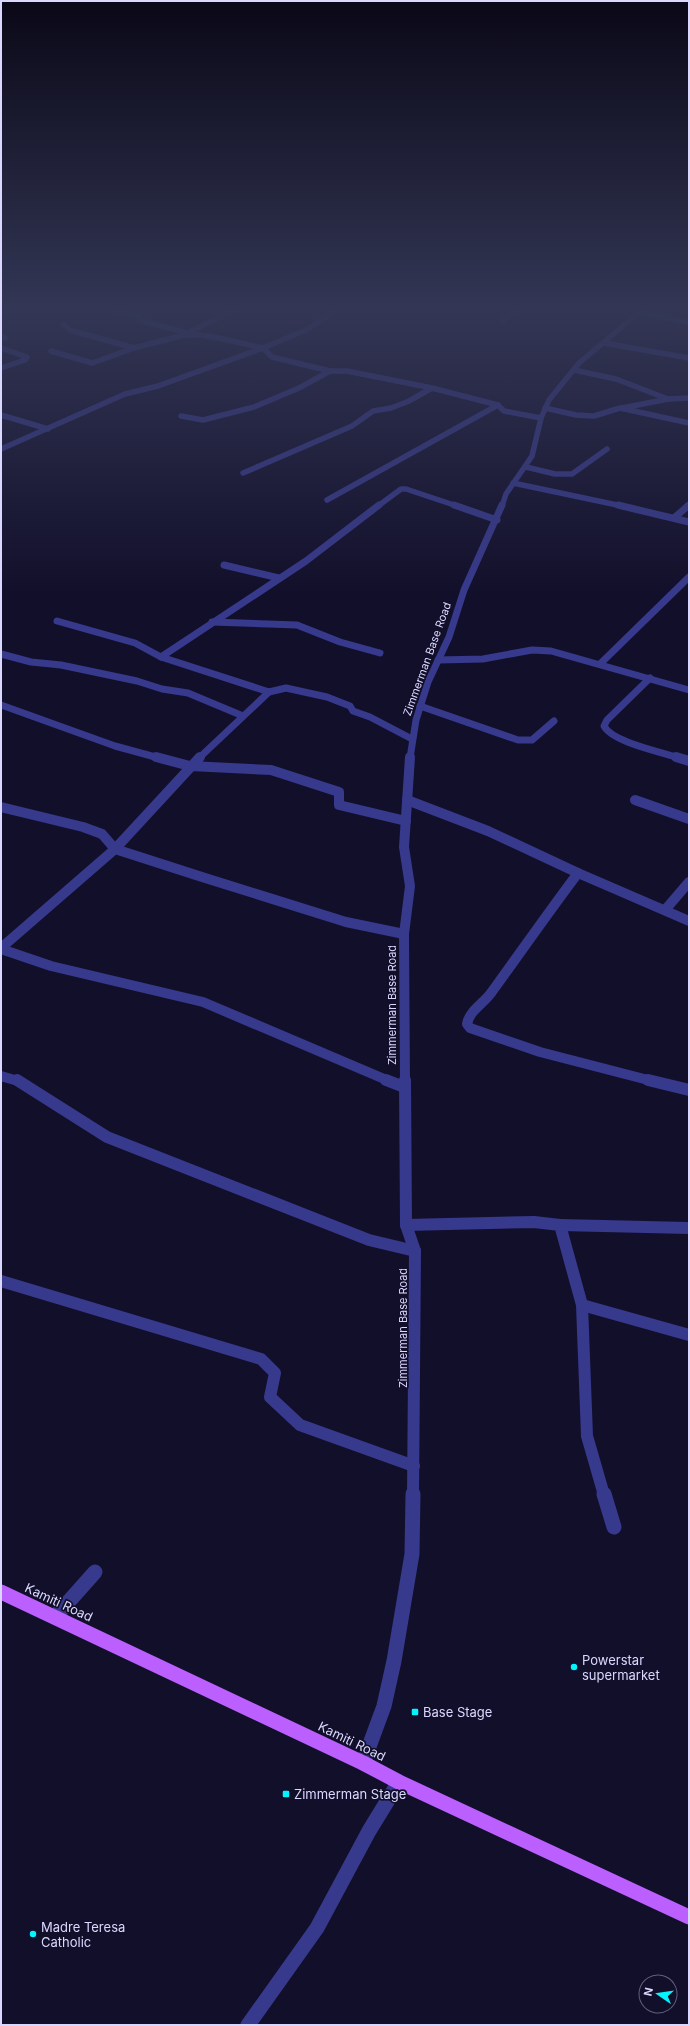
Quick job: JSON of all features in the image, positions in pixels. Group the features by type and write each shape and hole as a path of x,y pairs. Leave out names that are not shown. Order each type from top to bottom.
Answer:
{"main road":[{"name":"Kamiti Road","path":"1,1592 363,1763 399,1782 689,1917"}],"street":[{"path":"1,449 102,405"},
{"path":"181,416 204,420 260,405"},
{"path":"243,473 352,426 373,411 391,408 400,405"},
{"path":"328,500 498,405 504,411 541,418"},
{"name":"Zimmerman Base Road","path":"363,1763 384,1706 394,1661 412,1554 415,1251 406,1225 404,934 410,886 404,847 412,739 420,706 449,636 464,590 497,520 506,494 526,467 532,456 541,418 547,405"},
{"path":"545,408 576,415 594,416 620,408 638,405"},
{"path":"620,408 689,423"},
{"path":"1,415 48,429"},
{"path":"526,467 555,474 572,474 607,449"},
{"path":"513,483 689,522"},
{"path":"160,658 212,622 306,561 402,489 497,520"},
{"path":"674,518 689,505"},
{"path":"224,565 279,578"},
{"path":"600,664 689,577"},
{"path":"57,621 135,644 160,658 270,692"},
{"path":"212,622 297,624 340,642 380,653"},
{"path":"438,660 483,659 532,650 551,651 689,690"},
{"path":"1,654 31,662 61,665 137,681 162,689 188,693 243,716"},
{"path":"650,678 607,720 604,726 607,732 620,739 689,761"},
{"path":"404,1087 203,1002 51,966 1,949 115,849 190,766 270,692 286,688 327,697 350,706 353,711 370,717 412,739"},
{"path":"1,705 115,746 190,766 271,770 339,792 339,805 406,821"},
{"path":"420,706 522,740 532,740 554,721"},
{"path":"407,800 488,831 578,873 689,921"},
{"path":"635,800 689,819"},
{"path":"1,807 83,827 102,834 115,849 351,924 404,934"},
{"path":"578,873 530,937 490,995 468,1018 470,1028 540,1052 689,1090"},
{"path":"665,910 689,882"},
{"path":"1,1076 16,1079 107,1137 369,1240 415,1251"},
{"path":"406,1225 534,1222 560,1225 689,1228"},
{"path":"560,1225 582,1305 586,1436 614,1528"},
{"path":"1,1281 261,1359 275,1373 270,1397 300,1425 414,1466"},
{"path":"582,1305 689,1335"},
{"path":"55,1617 95,1572"},
{"path":"248,2025 317,1928 369,1832 399,1782"}],"place":[{"name":"Powerstar supermarket","path":"574,1667"},
{"name":"Base Stage","path":"415,1712"},
{"name":"Zimmerman Stage","path":"286,1794"},
{"name":"Madre Teresa Catholic","path":"33,1934"}]}
